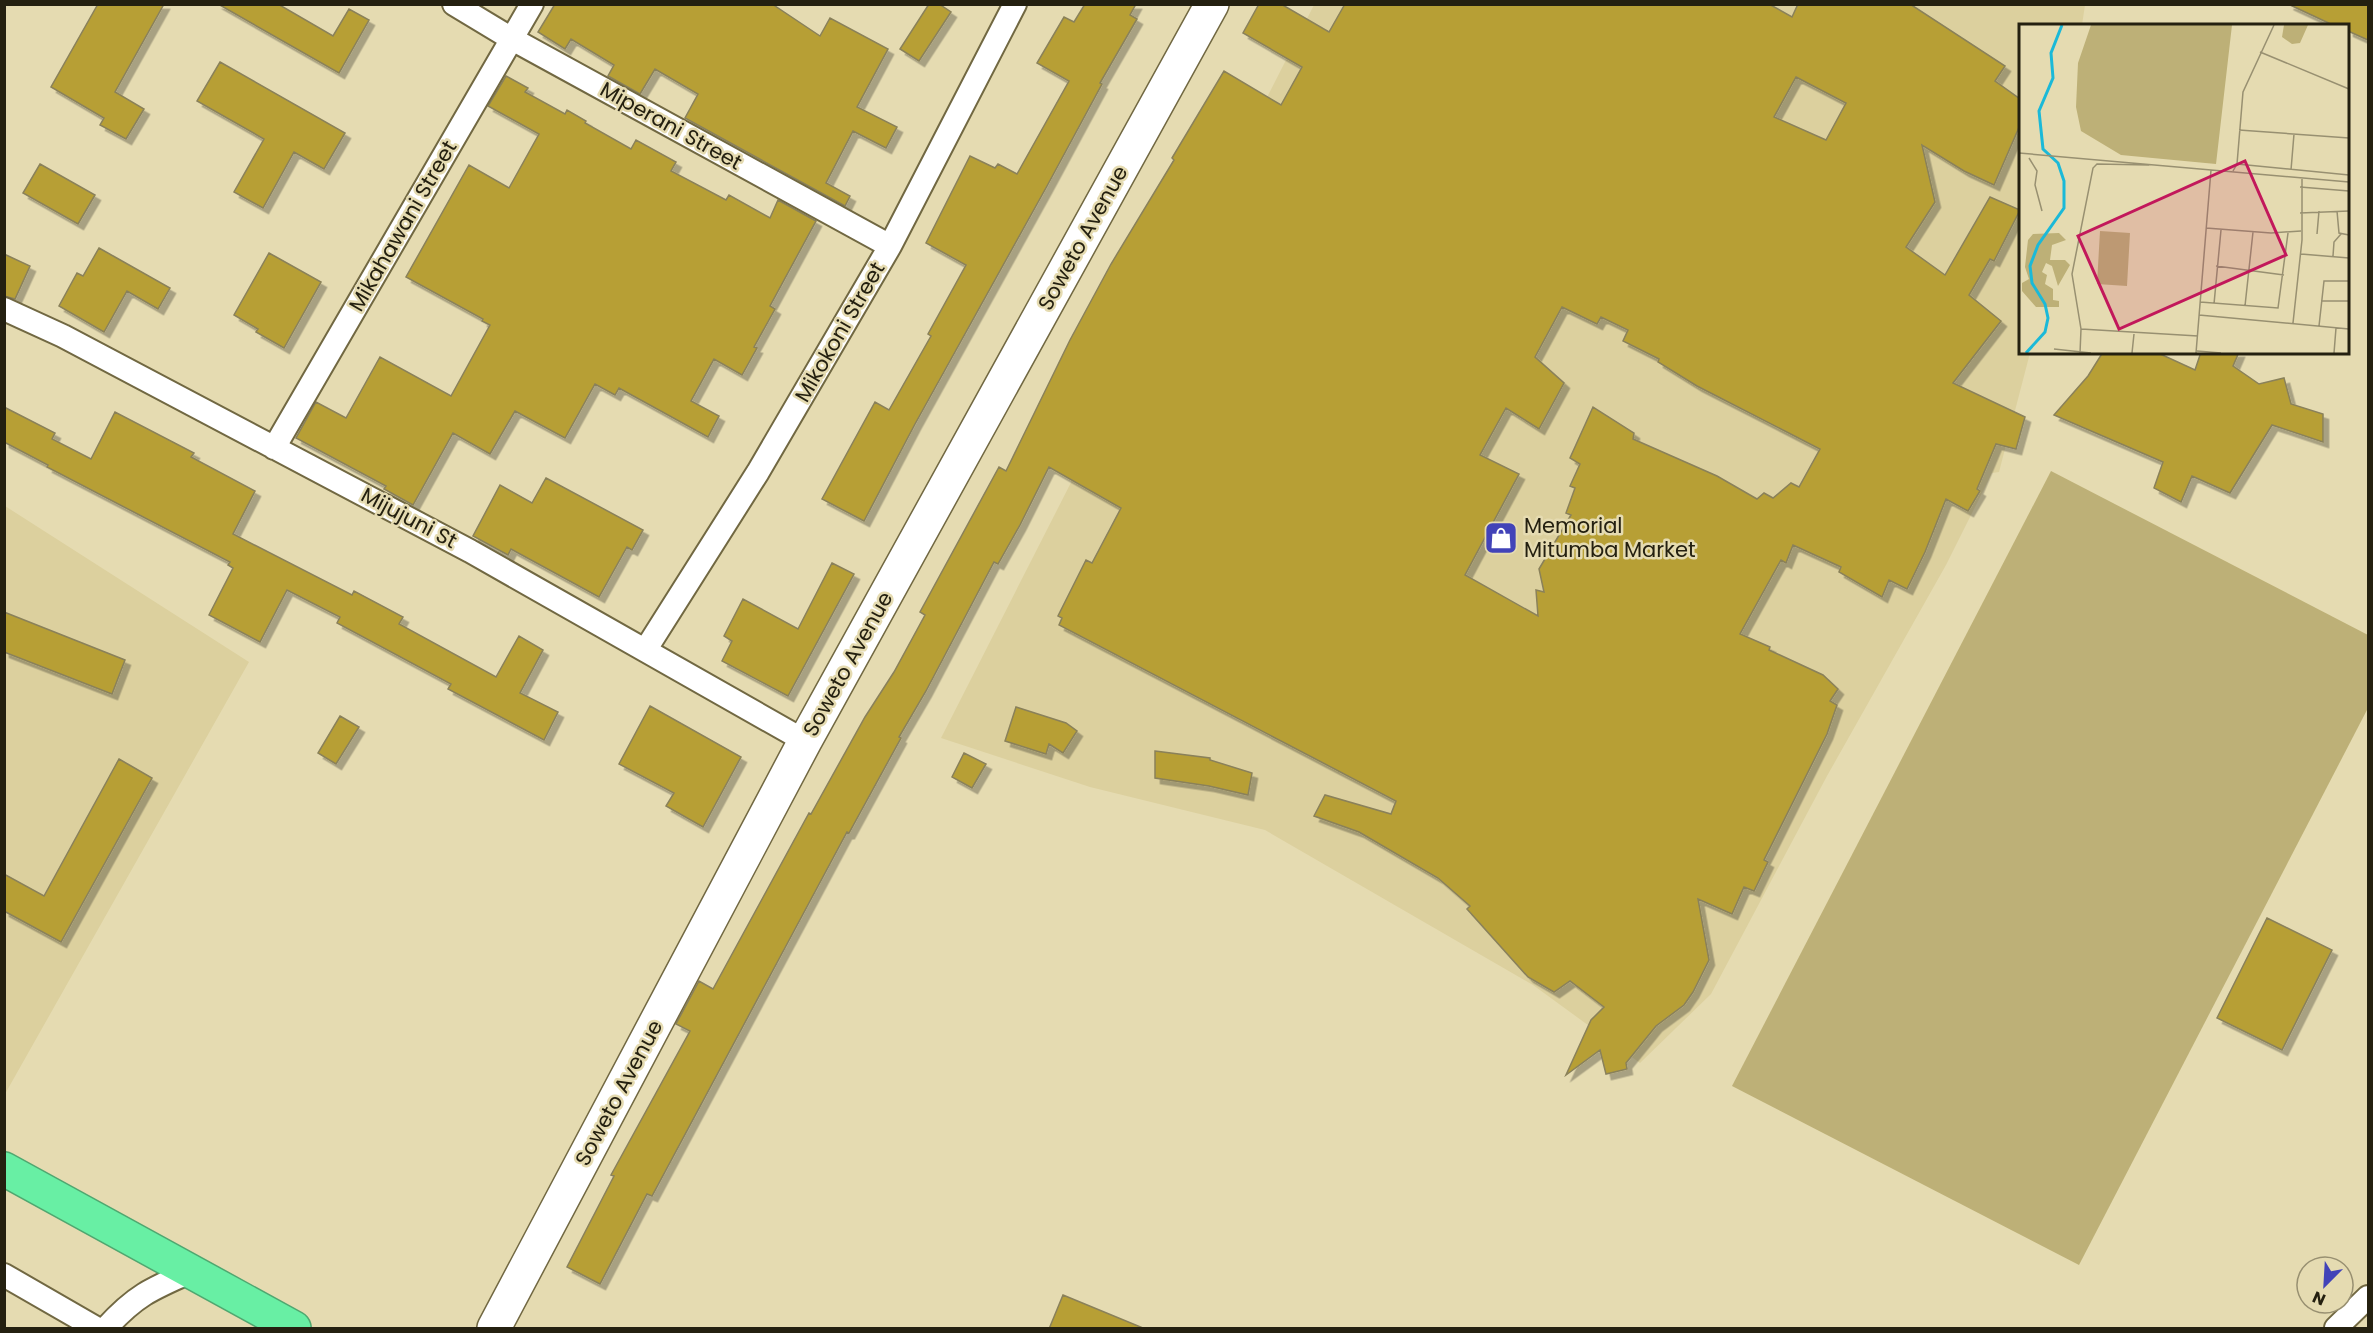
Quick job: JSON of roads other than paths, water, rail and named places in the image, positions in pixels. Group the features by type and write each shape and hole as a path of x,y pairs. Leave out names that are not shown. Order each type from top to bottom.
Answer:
{"highway":[{"path":"4,1169 294,1329"}],"street":[{"name":"Miperani Street","path":"454,4 512,39 890,246"},
{"name":"Mikahawani Street","path":"274,448 532,4"},
{"name":"Mikokoni Street","path":"646,649 758,472 890,246 1015,4"},
{"name":"Soweto Avenue","path":"494,1329 806,741 1212,4"},
{"name":"Mijujuni St","path":"4,309 63,336 470,551 806,741"},
{"path":"106,1329 125,1307 145,1292 190,1272"},
{"path":"4,1275 96,1329"},
{"path":"2336,1329 2368,1297"}],"place":[{"name":"Memorial Mitumba Market","path":"1501,538"}]}
